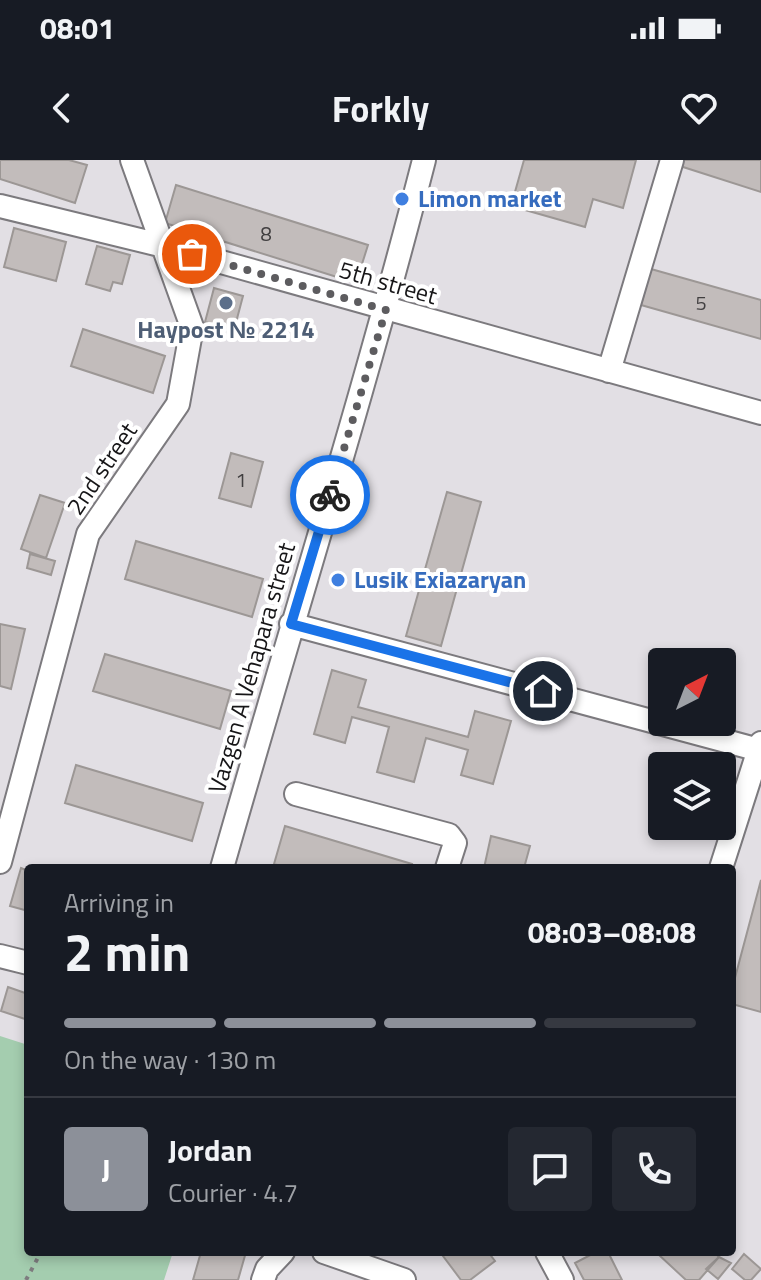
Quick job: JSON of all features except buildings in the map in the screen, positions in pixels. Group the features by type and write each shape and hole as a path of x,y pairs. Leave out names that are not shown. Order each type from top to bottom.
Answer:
{"street":[{"name":"2nd street","path":"0,862 6,816 88,534 178,404 192,327 132,160"},
{"name":"Vazgen A Vehapara street","path":"223,864 291,624 386,310 424,160"},
{"path":"609,371 672,160"},
{"name":"5th street","path":"0,206 164,246 761,413"},
{"path":"291,624 760,746 722,864"},
{"path":"296,794 449,835 455,843 448,864"},
{"path":"0,956 24,962"},
{"path":"263,1280 267,1269 279,1256"},
{"path":"335,1256 404,1280"},
{"path":"550,1256 562,1280"}],"path":[{"path":"26,1280 39,1256"}],"green space":[{"path":"0,1036 24,1044 24,1256 172,1256 164,1280 0,1280"}],"way so far":[{"path":"192,254 386,310 330,495"}],"place":[{"name":"Limon market","path":"402,199"},
{"name":"Haypost № 2214","path":"226,303"},
{"name":"Lusik Exiazaryan","path":"338,580"}],"route":[{"path":"330,495 291,624 543,691"}]}
